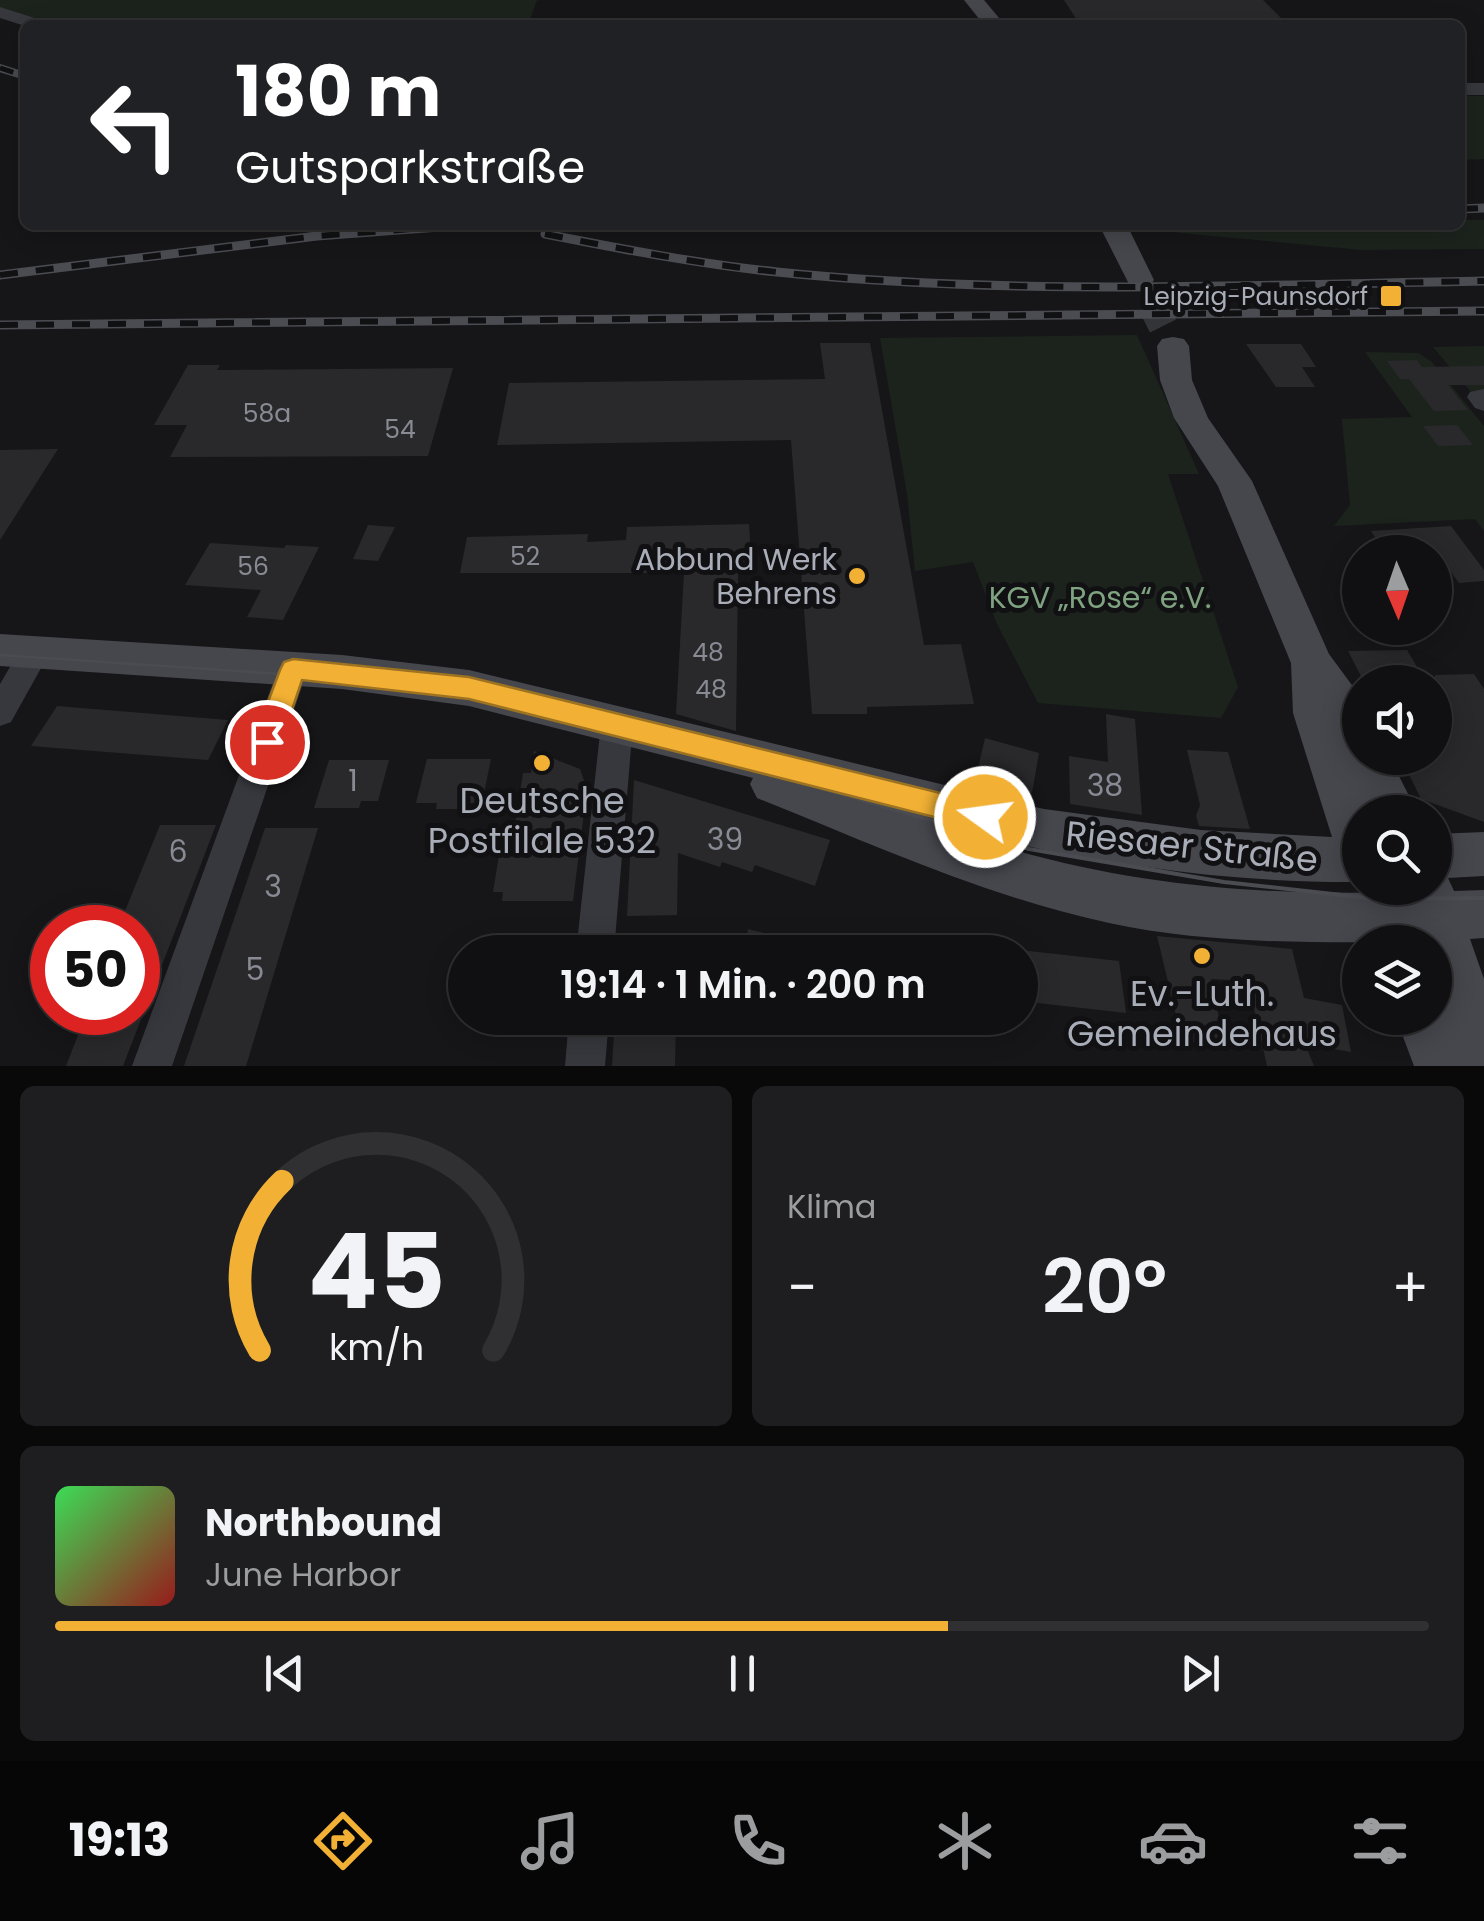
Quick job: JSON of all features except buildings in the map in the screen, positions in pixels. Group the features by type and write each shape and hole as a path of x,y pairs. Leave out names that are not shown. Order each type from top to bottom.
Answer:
{"main road":[{"path":"974,0 991,20"},
{"path":"1115,230 1155,310 1170,364 1192,417 1214,462 1234,481 1312,663 1342,706"},
{"name":"Riesaer Straße","path":"17,651 293,670 469,688 1044,831 1284,862 1342,860"},
{"path":"1312,663 1315,714 1342,795"},
{"name":"Riesaer Straße","path":"617,724 960,855 1061,888 1199,912 1309,919 1384,916 1450,906"},
{"path":"1452,855 1484,854"},
{"path":"1450,906 1484,1060"},
{"path":"1430,1035 1442,1066"}],"street":[{"path":"0,712 17,651"},
{"path":"152,1066 293,670"},
{"path":"598,935 617,724"},
{"path":"585,1066 588,1035"}],"green space":[{"path":"0,0 537,0 530,20 35,20 0,8"},
{"path":"1465,96 1484,96 1484,159 1465,160"},
{"path":"1465,220 1484,220 1484,249 1362,250 1167,230 1465,230"},
{"name":"KGV „Rose“ e.V.","path":"1137,335 1199,474 1168,474 1238,687 1221,718 1038,703 997,624 973,562 915,571 907,494 880,338"},
{"path":"1484,346 1484,392 1471,392 1433,347"},
{"path":"1365,352 1418,353 1431,361 1484,426 1484,531 1475,519 1334,526 1350,505 1342,419 1412,417"}],"tunnel":[{"path":"1155,310 1163,326"}],"tram line":[{"path":"0,655 340,678 440,690"},
{"path":"418,687 470,693 616,728 1029,849 1224,882 1378,899 1484,898"}],"railway":[{"path":"0,68 20,74"},
{"path":"1465,209 1484,208"},
{"path":"0,275 317,236 399,230"},
{"path":"545,234 748,269 954,284 1130,287 1484,281"},
{"path":"0,325 1484,311"}],"place":[{"name":"Leipzig-Paunsdorf","path":"1391,296"},
{"name":"Abbund Werk Behrens","path":"857,576"},
{"name":"Deutsche Postfilale 532","path":"542,763"},
{"name":"Ev.-Luth. Gemeindehaus","path":"1202,956"}],"route":[{"path":"267,742 293,670 342,672 469,688 985,817"}]}
